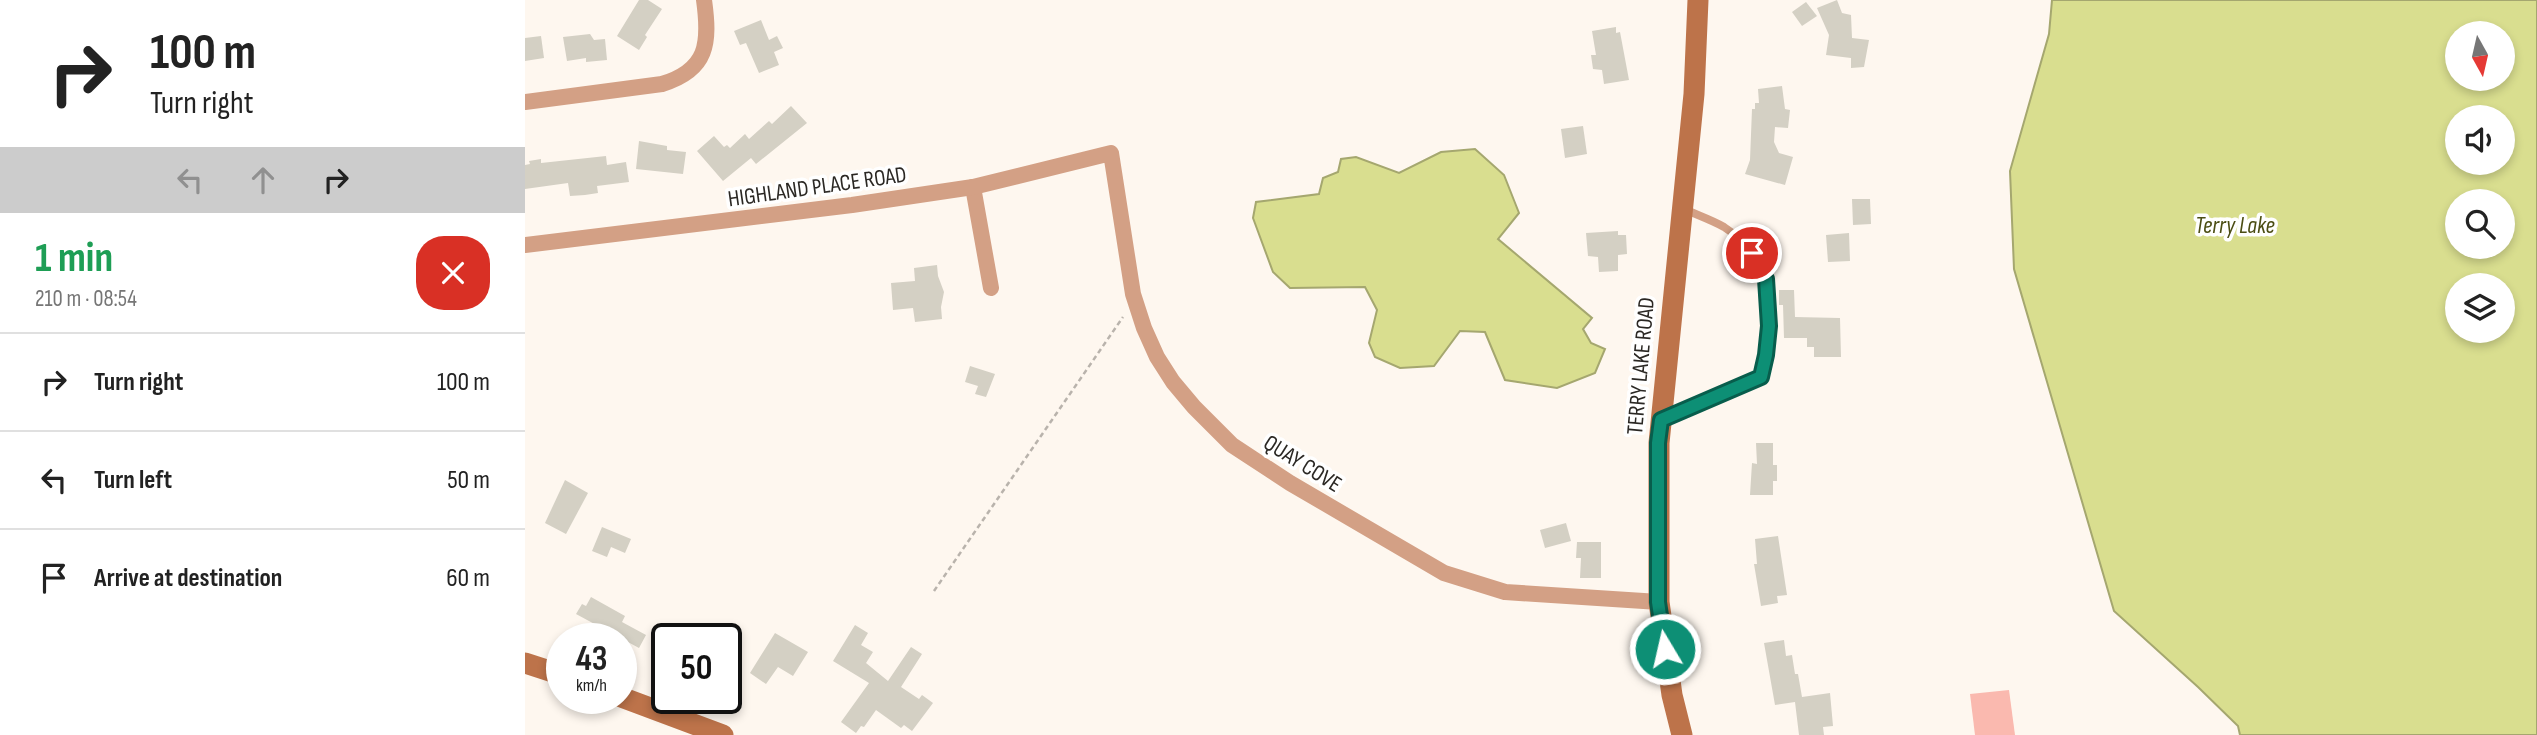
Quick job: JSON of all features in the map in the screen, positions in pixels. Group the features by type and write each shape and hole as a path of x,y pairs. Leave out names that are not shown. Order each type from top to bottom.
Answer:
{"main road":[{"name":"TERRY LAKE ROAD","path":"1682,735 1672,695 1658,602 1658,443 1694,94 1698,0"},
{"path":"525,663 546,670"},
{"path":"637,703 723,735"}],"street":[{"path":"525,102 661,84 680,78 694,66 706,46 704,0"},
{"name":"HIGHLAND PLACE ROAD","path":"525,245 839,207 974,187 1111,153"},
{"name":"QUAY COVE","path":"1111,153 1133,294 1157,357 1194,407 1232,445 1311,496 1444,573 1505,593 1658,602"},
{"path":"974,187 991,288"}],"lane":[{"path":"1661,420 1761,377 1769,326 1766,279 1752,253 1725,228 1682,208"}],"path":[{"path":"934,591 1026,461 1120,319 1137,306"}],"shaded area":[{"path":"2009,690 2015,735 1975,735 1970,694"}],"water":[{"name":"Terry Lake","path":"2052,0 2537,0 2537,735 2240,735 2238,726 2114,611 2014,269 2010,171 2049,34"},
{"path":"1475,149 1504,175 1519,213 1498,239 1592,318 1583,329 1591,343 1605,349 1595,373 1557,388 1505,380 1485,332 1460,331 1434,366 1400,368 1375,357 1369,343 1377,310 1365,287 1290,288 1273,272 1253,218 1256,202 1319,194 1323,178 1338,172 1341,159 1356,157 1399,173 1441,152"}],"building":[{"path":"639,0 648,0 662,9 645,35 647,37 639,50 617,36"},
{"path":"1837,0 1842,13 1851,15 1852,38 1869,40 1864,67 1851,68 1851,58 1826,55 1829,35 1817,8"},
{"path":"1806,2 1817,16 1802,26 1792,12"},
{"path":"761,20 769,40 777,36 783,48 774,52 779,65 759,73 746,43 740,45 734,31"},
{"path":"1616,27 1616,33 1620,32 1629,80 1604,84 1602,70 1593,69 1591,55 1596,55 1592,31"},
{"path":"590,34 594,40 605,39 607,60 586,62 586,58 567,61 563,37"},
{"path":"541,36 544,58 525,61 525,38"},
{"path":"1782,86 1785,109 1790,110 1788,128 1775,127 1774,142 1779,153 1793,157 1785,185 1745,174 1750,160 1752,109 1755,109 1755,103 1759,103 1758,89"},
{"path":"791,106 807,123 756,164 751,158 723,181 697,151 714,136 724,147 727,145 730,148 745,134 749,139 769,121 772,124"},
{"path":"1583,126 1587,154 1565,158 1561,129"},
{"path":"639,141 667,146 667,150 686,152 683,174 636,169"},
{"path":"606,156 607,165 626,162 629,182 597,186 598,193 585,195 570,196 568,183 525,189 525,165 530,164 529,161 541,159 541,163"},
{"path":"1852,199 1870,199 1871,224 1853,225"},
{"path":"1618,231 1618,235 1626,235 1627,254 1618,255 1618,271 1599,272 1598,257 1588,256 1586,233"},
{"path":"1849,233 1850,261 1828,262 1826,235"},
{"path":"937,265 944,292 942,319 915,322 913,308 893,310 891,283 915,281 914,268"},
{"path":"1779,290 1794,290 1795,317 1840,318 1841,357 1814,357 1814,347 1807,347 1807,338 1784,338 1783,305 1779,305"},
{"path":"970,366 995,374 986,397 975,394 978,386 965,382"},
{"path":"1756,443 1773,443 1773,465 1777,465 1777,481 1773,481 1773,495 1750,495 1752,463 1757,464"},
{"path":"565,480 588,493 566,534 545,523"},
{"path":"1566,523 1571,541 1545,548 1540,530"},
{"path":"602,527 631,539 625,553 611,547 607,557 592,551"},
{"path":"1778,536 1787,595 1777,596 1778,603 1761,606 1754,564 1757,564 1755,539"},
{"path":"1577,542 1601,542 1601,578 1580,578 1581,558 1576,558"},
{"path":"591,597 625,616 624,623 593,623 576,614 582,604 586,606"},
{"path":"855,625 868,633 861,645 873,652 866,663 888,681 911,647 922,654 901,687 919,699 922,695 933,703 912,731 904,725 901,728 876,710 856,733 841,722 869,683 833,661"},
{"path":"637,630 646,635 639,648 637,647"},
{"path":"775,633 808,652 793,676 778,667 766,684 750,673"},
{"path":"1784,640 1786,656 1792,655 1795,674 1798,674 1802,697 1830,693 1833,726 1823,727 1824,735 1799,735 1795,702 1775,705 1764,643"}],"route":[{"path":"1665,649 1658,602 1658,443 1661,420 1761,377 1769,326 1766,279 1752,253"}]}
